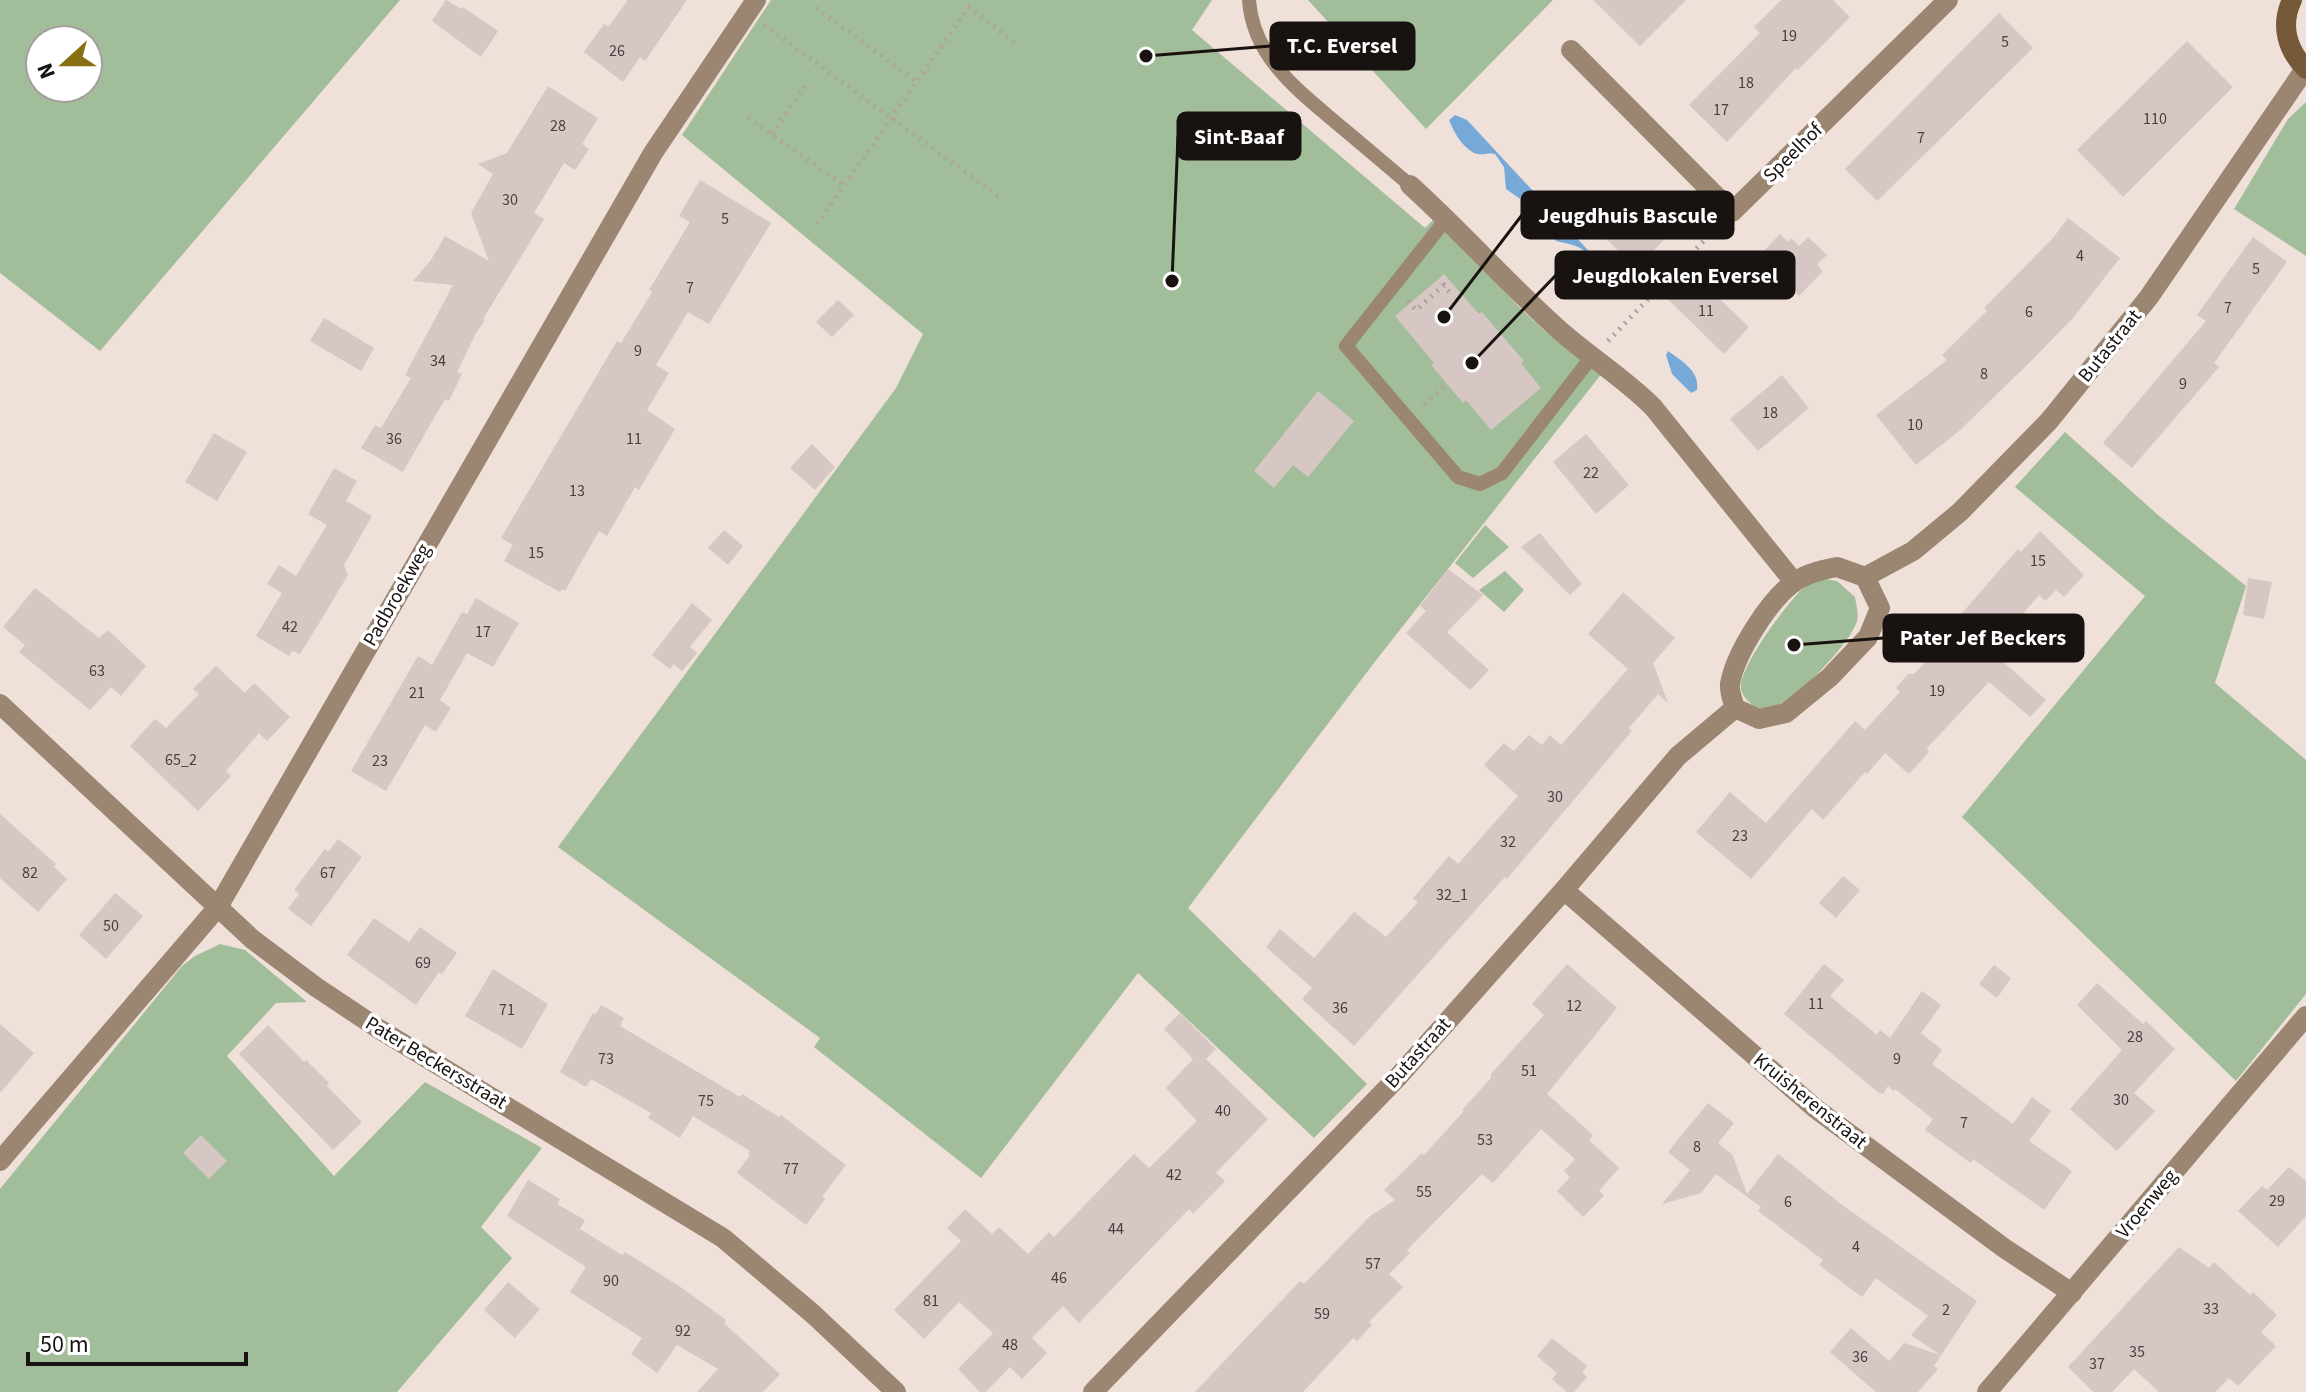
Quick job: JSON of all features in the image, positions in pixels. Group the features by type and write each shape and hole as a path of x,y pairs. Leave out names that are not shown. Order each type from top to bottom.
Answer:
{"street":[{"name":"Speelhof","path":"1732,212 1948,0"},
{"path":"2289,1 2286,16 2288,42 2306,69"},
{"name":"Padbroekweg","path":"0,1161 218,907 612,222 653,153 752,6"},
{"path":"1571,50 1732,212"},
{"name":"Butastraat","path":"1865,577 1913,551 1960,512 2049,421 2149,297 2306,69"},
{"path":"1410,185 1447,218 1506,282 1561,332 1630,383 1653,407 1794,582"},
{"path":"1837,567 1865,577 1880,608 1868,637 1830,677 1786,713 1759,719 1735,708 1730,687 1739,655 1762,617 1794,582 1815,572 1837,567"},
{"name":"Pater Beckersstraat","path":"0,704 252,939 379,1029 723,1238 813,1314 896,1392"},
{"name":"Butastraat","path":"1093,1392 1398,1077 1678,756 1735,708"},
{"name":"Kruisherenstraat","path":"1564,890 1816,1109 2004,1248 2072,1293"},
{"name":"Vroenweg","path":"1987,1392 2306,1016"}],"lane":[{"path":"1249,0 1255,32 1276,68 1410,185"},
{"path":"1447,218 1346,346 1458,477 1480,484 1502,473 1593,355"}],"path":[{"path":"752,6 891,118 998,196"},
{"path":"817,224 969,7 1017,45"},
{"path":"816,8 917,82"},
{"path":"772,134 805,86"},
{"path":"748,118 844,185"},
{"path":"1593,355 1732,212"},
{"path":"1424,303 1444,285 1453,296"},
{"path":"1408,418 1447,384"}],"green space":[{"path":"0,0 400,0 100,351 0,273"},
{"path":"771,0 1212,0 1192,30 1425,228 1436,217 1519,307 1546,332 1603,372 1377,659 1188,908 1367,1084 1314,1138 1138,973 981,1178 814,1047 820,1038 558,847 896,388 923,334 682,135"},
{"path":"1308,0 1553,0 1426,129"},
{"path":"2306,102 2306,256 2234,209 2288,119"},
{"path":"2065,432 2158,515 2246,586 2215,683 2306,760 2306,994 2236,1081 1962,817 2145,596 2015,487"},
{"path":"1485,525 1509,547 1473,578 1455,563"},
{"path":"1505,571 1524,590 1504,612 1479,590"},
{"path":"1825,579 1837,581 1855,597 1858,618 1852,631 1820,671 1793,696 1771,708 1762,709 1753,705 1744,697 1741,685 1752,657 1800,591"},
{"path":"220,944 245,950 307,1002 276,1003 227,1056 334,1176 425,1082 542,1148 481,1227 512,1258 397,1392 0,1392 0,1189 182,966"}],"water":[{"path":"1455,115 1467,120 1612,276 1609,284 1600,287 1593,284 1595,263 1587,253 1556,241 1543,205 1528,199 1523,201 1506,189 1504,167 1495,154 1474,153 1462,143 1449,120"},
{"path":"1668,351 1693,372 1697,390 1691,393 1672,374 1666,355"}],"building":[{"path":"446,0 461,9 463,7 498,31 481,57 432,21"},
{"path":"628,0 687,0 645,61 640,57 623,82 584,52 604,24 608,27"},
{"path":"1593,0 1686,0 1640,46"},
{"path":"1781,0 1833,0 1850,17 1798,70 1796,68 1727,142 1689,105 1760,33 1754,27"},
{"path":"1999,13 2033,48 1877,201 1845,169"},
{"path":"2187,41 2233,87 2123,197 2077,150"},
{"path":"548,86 598,118 582,144 589,149 575,170 564,163 534,213 544,219 483,319 457,372 462,374 449,401 445,399 403,472 361,448 375,425 381,428 411,378 405,375 453,285 413,281 431,260 445,236 489,261 471,213 493,174 478,164 507,153"},
{"path":"700,180 771,223 709,324 688,312 656,365 669,373 647,410 675,429 639,490 635,487 607,536 599,531 565,591 562,589 560,592 504,561 513,545 501,538 617,341 621,343 652,292 649,290 690,222 679,216"},
{"path":"1630,196 1669,235 1653,251 1694,290 1702,282 1749,327 1724,354 1597,230"},
{"path":"2068,218 2120,258 2073,318 2029,363 1959,431 1916,465 1876,415 1947,360 1942,355 1987,311 1984,308 2053,238"},
{"path":"1780,234 1788,242 1791,238 1799,246 1808,237 1827,255 1817,264 1823,271 1799,296 1759,256"},
{"path":"2253,237 2287,262 2214,363 2219,367 2132,468 2103,443 2206,321 2197,315"},
{"path":"1444,274 1524,361 1521,363 1541,388 1491,430 1431,365 1434,363 1395,316"},
{"path":"838,300 854,315 832,337 816,322"},
{"path":"324,318 374,348 361,371 310,341"},
{"path":"1782,375 1809,408 1758,451 1730,419"},
{"path":"1318,391 1354,421 1308,477 1293,465 1274,488 1254,471"},
{"path":"214,433 247,452 217,501 185,482"},
{"path":"1586,434 1629,485 1596,514 1553,462"},
{"path":"812,444 835,467 815,490 790,468"},
{"path":"334,468 357,481 346,501 372,516 344,565 348,575 300,654 292,651 289,656 256,636 282,593 267,584 279,565 296,576 327,525 308,514"},
{"path":"724,530 743,546 728,565 708,548"},
{"path":"2040,531 2084,575 2064,597 2056,590 2045,601 2039,595 1997,644 2007,653 2001,660 2046,700 2030,717 1989,682 1927,748 1929,752 1909,774 1885,753 1823,820 1812,809 1751,879 1696,832 1730,792 1766,823 1855,721 1865,730 1900,692 1896,688 1908,674 1914,674 1953,632 1949,628 2018,549 2021,552"},
{"path":"1540,533 1582,584 1570,595 1521,547"},
{"path":"1448,569 1483,595 1447,632 1489,670 1470,690 1406,633 1426,611 1420,606"},
{"path":"2248,578 2272,582 2264,619 2243,615"},
{"path":"35,588 99,638 108,630 146,666 121,696 111,687 90,710 19,652 25,645 3,627"},
{"path":"1623,592 1675,638 1653,663 1668,703 1658,694 1629,728 1632,731 1507,879 1505,877 1354,1046 1302,999 1312,988 1266,947 1280,929 1314,958 1354,912 1386,937 1418,902 1413,898 1449,856 1458,864 1518,796 1484,765 1504,743 1514,751 1529,735 1542,745 1550,735 1561,745 1628,669 1588,634"},
{"path":"476,598 519,623 493,667 467,653 440,700 451,708 436,732 425,725 386,791 351,771 418,656 432,665 462,612 467,614"},
{"path":"692,603 712,620 690,647 697,653 682,671 674,664 670,669 652,655"},
{"path":"216,666 245,693 254,683 290,717 267,741 259,733 226,771 231,776 198,811 130,746 155,719 166,728 199,694 193,689"},
{"path":"0,814 56,864 54,867 67,879 38,912 0,878"},
{"path":"338,839 362,857 311,926 288,909 299,894 294,890 325,849 328,852"},
{"path":"1843,876 1860,890 1836,918 1819,903"},
{"path":"115,893 143,916 106,959 79,935"},
{"path":"374,918 409,942 420,927 457,953 416,1005 347,955"},
{"path":"1567,964 1617,1008 1547,1094 1593,1135 1589,1140 1619,1168 1599,1191 1604,1195 1600,1200 1583,1217 1557,1191 1570,1177 1564,1171 1575,1159 1541,1129 1493,1183 1482,1174 1407,1250 1410,1253 1389,1274 1403,1287 1369,1322 1372,1325 1357,1341 1353,1338 1303,1392 1195,1392 1300,1281 1304,1284 1370,1216 1395,1200 1384,1190 1422,1153 1424,1155 1544,1015 1532,1004"},
{"path":"1824,964 1844,980 1830,996 1877,1035 1880,1030 1890,1038 1922,991 1941,1005 1921,1033 1942,1050 1932,1064 2013,1124 2032,1097 2051,1111 2029,1141 2072,1171 2044,1210 1973,1159 1971,1163 1925,1130 1933,1119 1895,1089 1888,1086 1883,1094 1879,1093 1784,1014"},
{"path":"1994,965 2011,978 1997,998 1979,984"},
{"path":"493,969 548,1004 522,1049 465,1016"},
{"path":"2097,983 2143,1024 2146,1021 2175,1049 2134,1093 2155,1111 2117,1151 2070,1109 2122,1050 2077,1005"},
{"path":"601,1005 624,1018 620,1026 740,1097 742,1094 779,1117 781,1115 846,1165 806,1225 737,1173 750,1151 693,1116 680,1138 648,1118 651,1113 591,1079 586,1087 560,1072 593,1013 596,1014"},
{"path":"1180,1013 1216,1049 1206,1059 1268,1119 1216,1173 1225,1181 1193,1214 1189,1209 1079,1323 1063,1306 1032,1338 1047,1353 1022,1379 1010,1367 986,1392 980,1392 958,1369 993,1333 959,1302 924,1339 894,1310 961,1241 947,1228 965,1209 992,1234 999,1227 1028,1254 1049,1232 1054,1237 1134,1154 1149,1168 1197,1121 1166,1088 1193,1059 1164,1029"},
{"path":"0,1024 34,1053 0,1093"},
{"path":"268,1025 329,1083 327,1086 362,1122 333,1150 239,1054"},
{"path":"1708,1103 1734,1123 1718,1143 1732,1154 1747,1194 1778,1154 1841,1204 1977,1301 1934,1366 1938,1369 1918,1392 1876,1392 1830,1352 1851,1328 1889,1361 1904,1343 1940,1355 1911,1335 1928,1316 1876,1278 1862,1297 1819,1265 1823,1260 1758,1211 1761,1207 1716,1174 1701,1193 1662,1204 1690,1170 1668,1152"},
{"path":"201,1135 227,1161 209,1179 183,1153"},
{"path":"2289,1167 2306,1181 2306,1216 2278,1247 2238,1211 2262,1186 2267,1190"},
{"path":"528,1180 560,1199 557,1204 585,1220 580,1229 622,1255 625,1252 726,1320 724,1323 780,1374 763,1392 697,1392 718,1369 677,1345 657,1373 631,1354 642,1338 570,1292 586,1267 507,1216"},
{"path":"2179,1247 2209,1268 2214,1262 2277,1315 2261,1332 2276,1346 2238,1386 2229,1378 2215,1392 2159,1392 2134,1369 2112,1392 2093,1392 2068,1367"},
{"path":"508,1282 540,1309 515,1338 484,1310"},
{"path":"1552,1338 1587,1366 1582,1373 1587,1377 1574,1392 1567,1392 1552,1379 1557,1373 1537,1356"}],"place":[{"name":"T.C. Eversel","path":"1146,56"},
{"name":"Sint-Baaf","path":"1172,281"},
{"name":"Jeugdhuis Bascule","path":"1444,317"},
{"name":"Jeugdlokalen Eversel","path":"1472,363"},
{"name":"Pater Jef Beckers","path":"1794,645"}]}
